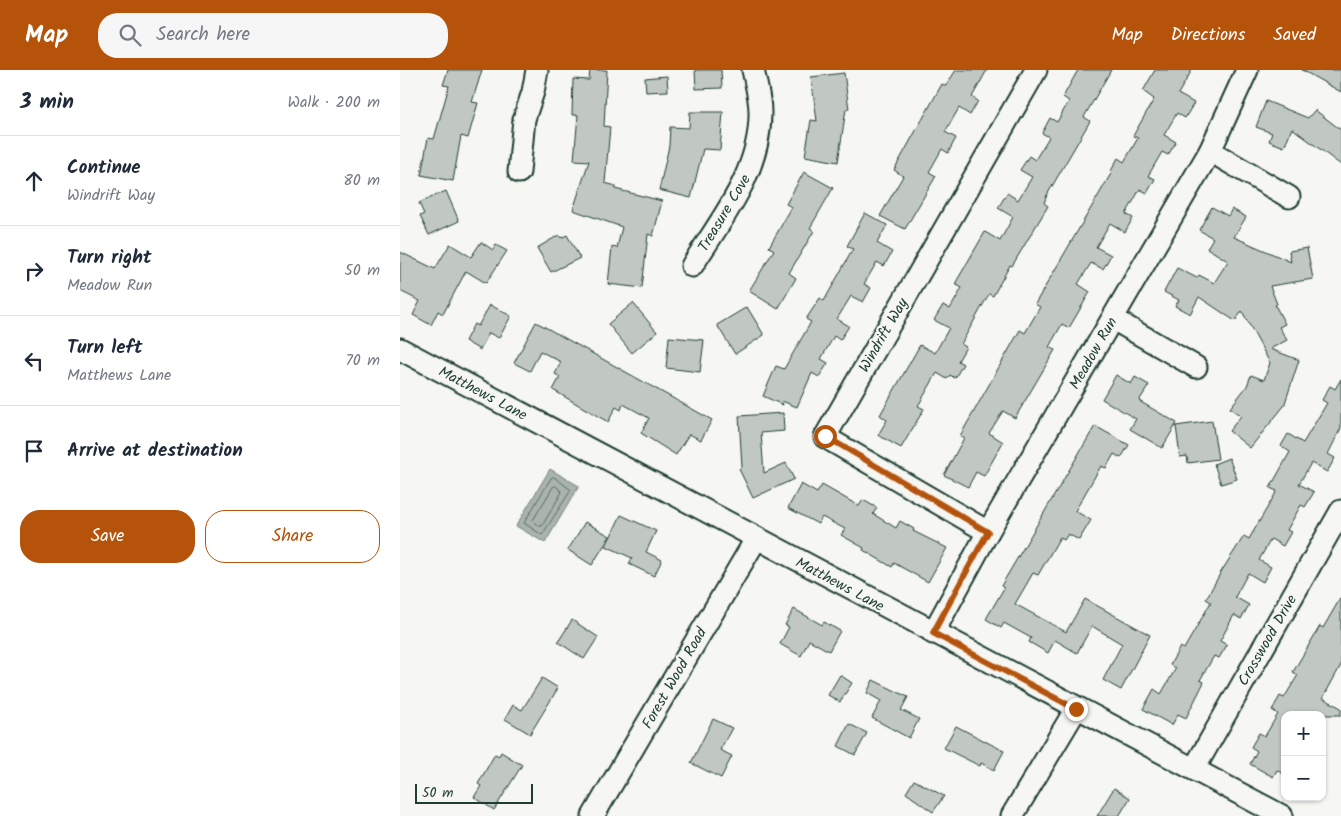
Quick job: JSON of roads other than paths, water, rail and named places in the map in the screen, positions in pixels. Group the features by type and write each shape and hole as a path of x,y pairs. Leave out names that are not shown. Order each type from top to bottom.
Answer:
{"street":[{"path":"519,172 524,119 533,92 537,70"},
{"name":"Treasure Cove","path":"692,266 734,200 752,164 760,132 760,110 753,70"},
{"name":"Windrift Way","path":"988,532 825,436 1036,70"},
{"name":"Meadow Run","path":"933,633 988,532 1210,151 1247,70"},
{"path":"1210,151 1289,197"},
{"path":"1113,319 1196,367"},
{"name":"Matthews Lane","path":"400,349 1076,709 1194,768 1282,816"},
{"name":"Crosswood Drive","path":"1194,768 1341,511"},
{"name":"Forest Wood Road","path":"593,816 756,539"},
{"path":"1012,816 1076,709"}],"water":[{"path":"550,469 579,486 545,543 516,526"}]}
